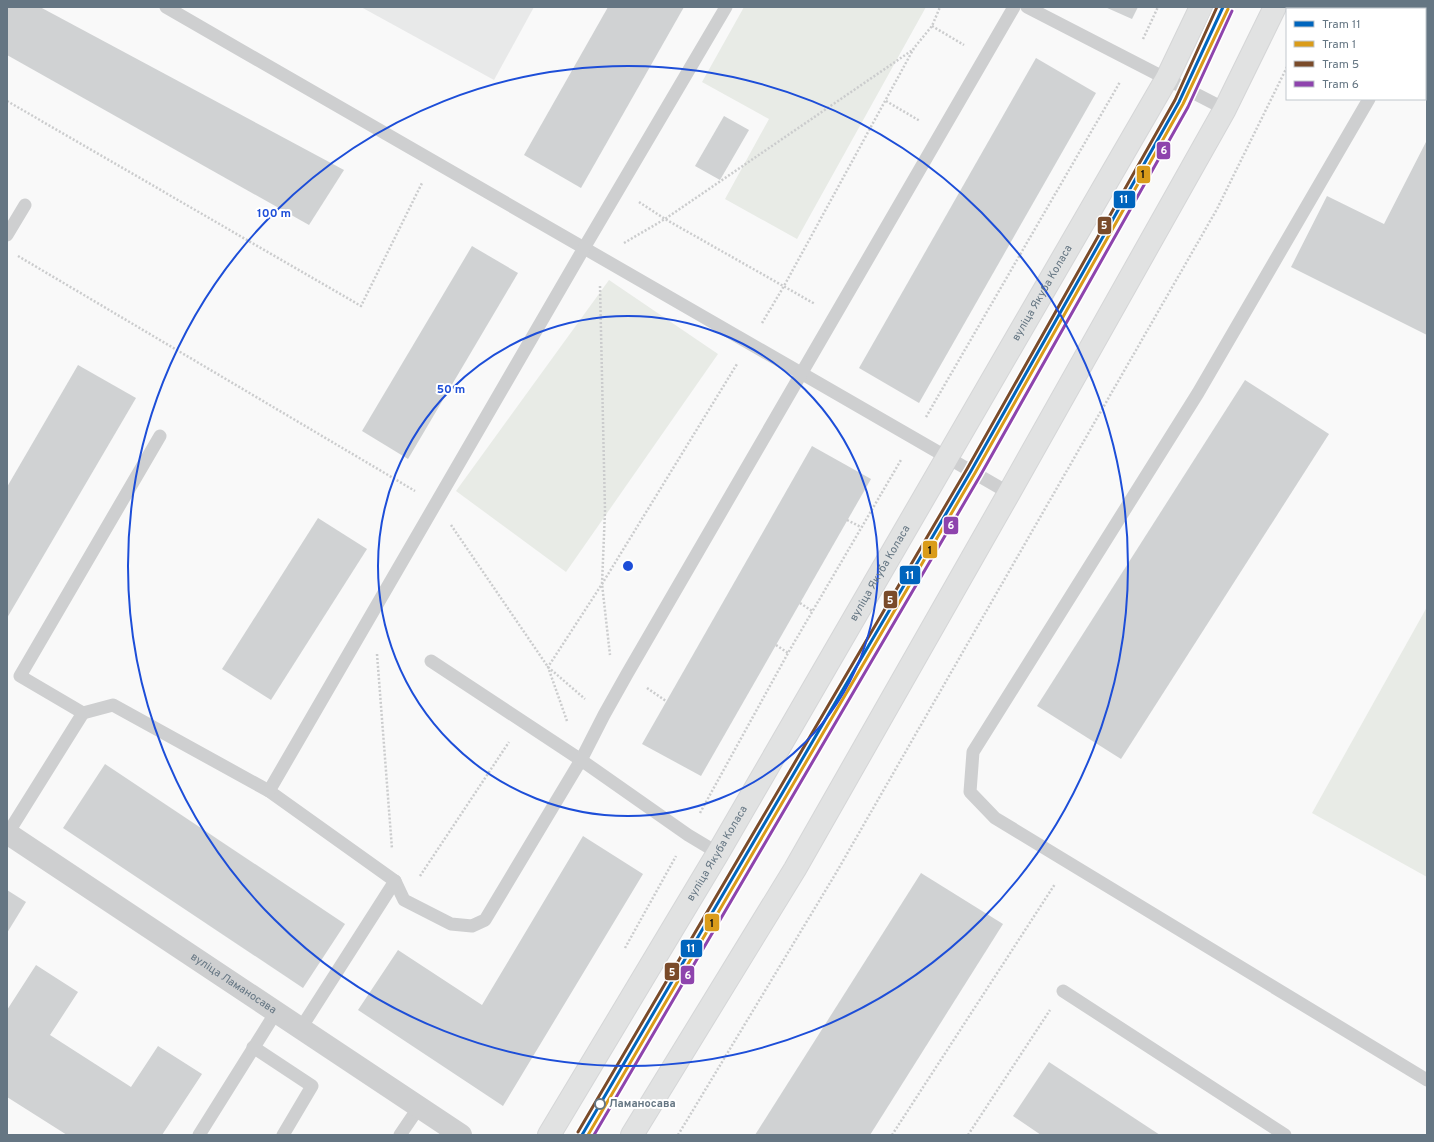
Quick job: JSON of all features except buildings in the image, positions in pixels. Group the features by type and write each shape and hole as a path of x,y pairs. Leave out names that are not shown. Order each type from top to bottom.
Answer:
{"main road":[{"name":"вуліца Якуба Коласа","path":"549,1135 718,853 948,458 1167,78 1201,7"},
{"path":"632,1135 795,869 1225,109 1275,7"}],"street":[{"name":"вуліца Ламаносава","path":"7,833 461,1135"}],"lane":[{"path":"166,7 1009,493"},
{"path":"269,791 584,248 726,7"},
{"path":"7,833 83,713 113,704 269,791 395,881 404,900 451,924 472,926 485,920 581,760 604,715 1014,7"},
{"path":"1027,7 1225,109"},
{"path":"1368,100 1198,393 973,752 970,792 995,818 1427,1080"},
{"path":"7,235 25,205"},
{"path":"83,713 20,676 160,436"},
{"path":"431,661 581,760 688,835 718,853"},
{"path":"301,1028 395,881"},
{"path":"1063,991 1285,1135"},
{"path":"199,1135 276,1012"},
{"path":"253,1047 312,1086 283,1135"},
{"path":"400,1135 419,1108"}],"path":[{"path":"548,667 602,584 784,286 914,48 932,26 940,7"},
{"path":"622,953 788,653 1132,60 1158,7"},
{"path":"932,26 984,58"},
{"path":"678,1135 836,873 1213,216 1286,68"},
{"path":"7,101 361,306 433,161"},
{"path":"886,101 940,133"},
{"path":"619,189 665,219 835,316"},
{"path":"14,254 436,503 548,667 581,760"},
{"path":"848,520 861,527"},
{"path":"800,603 812,611"},
{"path":"373,610 395,881"},
{"path":"776,645 788,653"},
{"path":"548,667 604,715"},
{"path":"404,900 523,722"},
{"path":"892,1135 1069,863"},
{"path":"968,1135 1063,991"}],"shaded area":[{"path":"361,7 534,7 494,80"},
{"path":"744,7 926,7 797,239 725,199 769,119 702,82"},
{"path":"609,280 718,354 566,572 456,491"},
{"path":"1427,607 1427,877 1312,813"}],"tram line":[{"name":"5","path":"578,1132 967,469 1175,100 1217,7"},
{"name":"11","path":"582,1135 971,471 1179,102 1223,7"},
{"name":"1","path":"588,1135 975,473 1183,104 1228,9"},
{"name":"6","path":"594,1135 980,476 1188,107 1232,11"}],"place":[{"name":"Ламаносава","path":"600,1104"}]}
